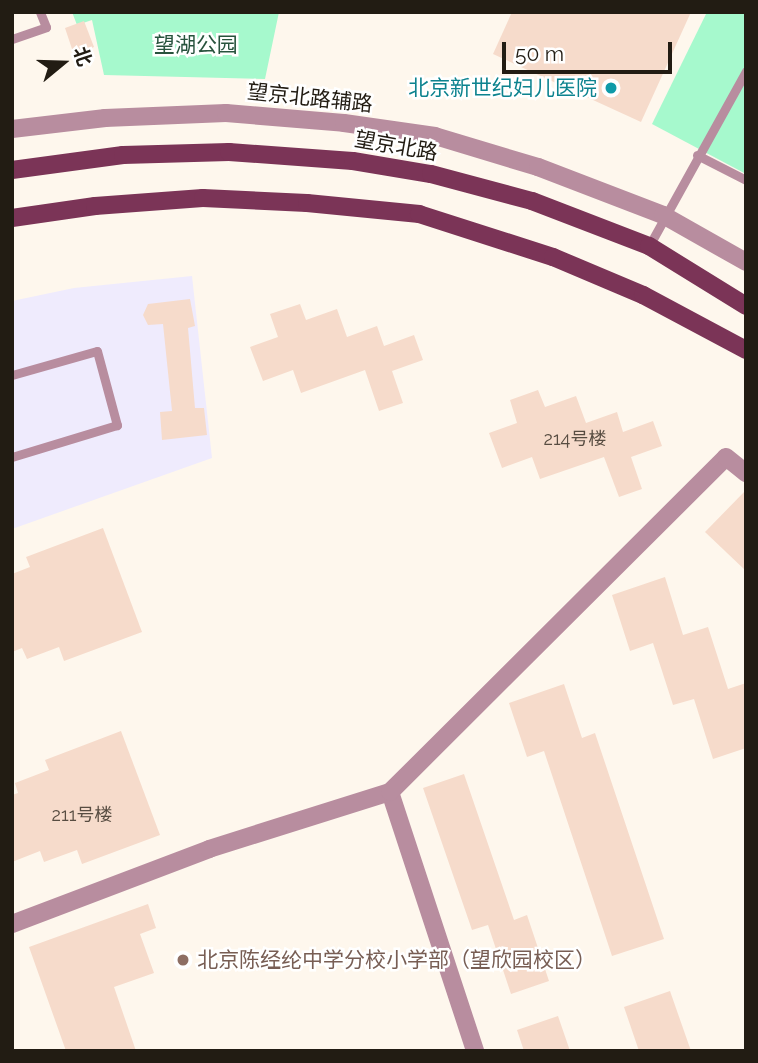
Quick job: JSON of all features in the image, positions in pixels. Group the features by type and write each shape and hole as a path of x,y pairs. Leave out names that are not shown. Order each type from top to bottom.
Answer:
{"main road":[{"name":"望京北路","path":"12,170 123,155 242,152 353,161 431,174 532,201 649,246 746,306"},
{"path":"12,218 94,206 203,198 307,203 419,214 553,257 643,295 746,350"}],"street":[{"name":"望京北路辅路","path":"12,129 105,118 226,113 344,123 435,136 538,167 663,215 746,262"},
{"path":"12,924 209,849 390,792 726,457 746,473"},
{"path":"390,792 475,1051"}],"lane":[{"path":"12,39 46,27 40,12"},
{"path":"649,246 663,215 746,71"},
{"path":"698,155 746,180"},
{"path":"12,375 97,351 117,425 12,457"}],"shaded area":[{"path":"192,276 212,458 12,529 12,301 74,288"}],"green space":[{"name":"望湖公园","path":"72,12 279,12 265,79 104,75 92,20 77,25"},
{"path":"707,12 746,12 746,174 652,124"}],"building":[{"name":"北京新世纪妇儿医院","path":"512,12 691,12 641,122 493,54"},
{"path":"84,21 94,47 74,55 65,28"},
{"path":"190,299 195,326 188,328 195,408 204,408 207,435 162,440 160,412 172,411 163,324 148,325 143,315 148,304"},
{"path":"300,304 306,320 337,309 347,337 377,326 384,346 414,335 423,360 392,371 403,403 379,411 365,370 301,393 293,370 263,381 250,347 278,337 270,314"},
{"path":"538,390 545,407 576,396 586,423 617,412 623,432 653,421 662,446 631,457 642,489 619,497 604,457 540,479 532,457 502,468 489,433 517,423 510,400"},
{"path":"746,490 746,571 705,532"},
{"path":"103,528 142,632 64,661 59,647 27,659 22,648 12,652 12,574 30,567 26,557"},
{"path":"665,577 683,635 708,627 728,689 746,683 746,748 713,759 694,699 673,705 653,643 630,651 612,595"},
{"path":"564,684 582,738 595,733 664,939 612,956 544,751 527,757 509,703"},
{"path":"121,731 160,835 82,864 77,850 44,862 40,851 12,862 12,795 18,793 15,783 49,770 45,760"},
{"path":"464,774 514,920 527,915 549,981 511,994 488,925 472,930 423,788"},
{"path":"148,904 156,928 140,934 154,973 114,987 136,1051 66,1051 29,947"},
{"path":"670,991 691,1051 639,1051 624,1007"},
{"path":"558,1016 570,1051 524,1051 517,1030"}],"place":[{"name":"北京新世纪妇儿医院","path":"611,88"},
{"name":"北京陈经纶中学分校小学部（望欣园校区）","path":"183,960"}]}
